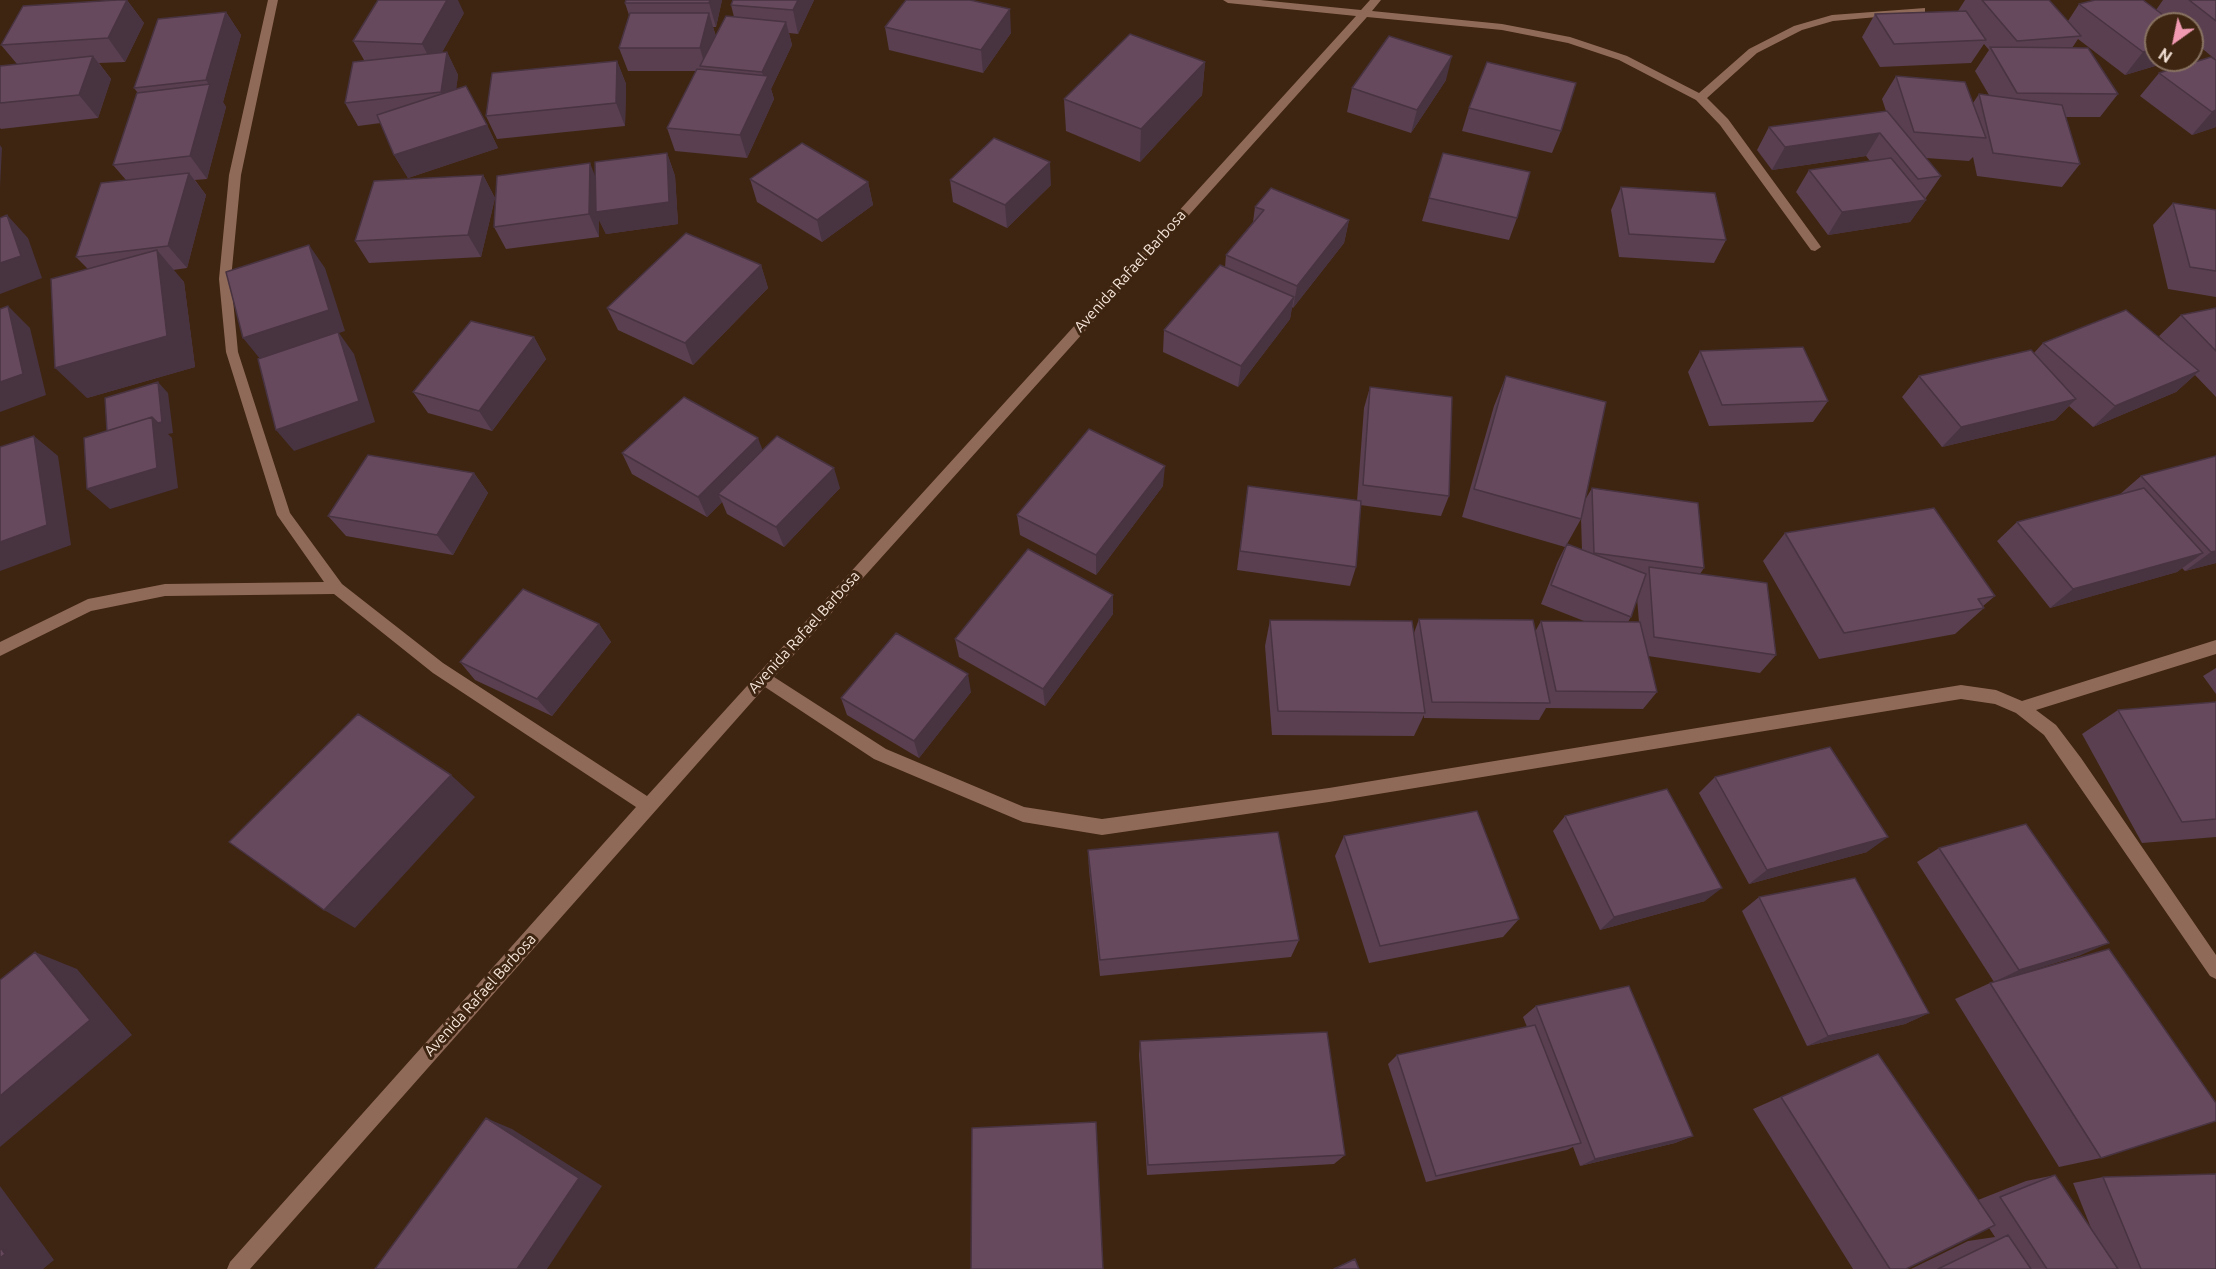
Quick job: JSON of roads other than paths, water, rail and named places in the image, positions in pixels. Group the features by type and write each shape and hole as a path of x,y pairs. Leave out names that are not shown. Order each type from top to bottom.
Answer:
{"street":[{"path":"273,0 235,175 225,279 232,352 284,515 337,588 438,668 648,806"},
{"path":"1228,0 1502,27 1570,40 1623,58 1700,98 1724,122 1815,247"},
{"name":"Avenida Rafael Barbosa","path":"237,1269 648,806 1376,0"},
{"path":"1700,98 1753,51 1798,28 1832,18 1921,10"},
{"path":"0,649 88,605 165,590 337,588"},
{"path":"2021,708 2216,647"},
{"path":"763,678 880,754 1023,814 1102,827 1329,795 1961,692 1996,697 2021,708 2050,730 2216,970"}]}
